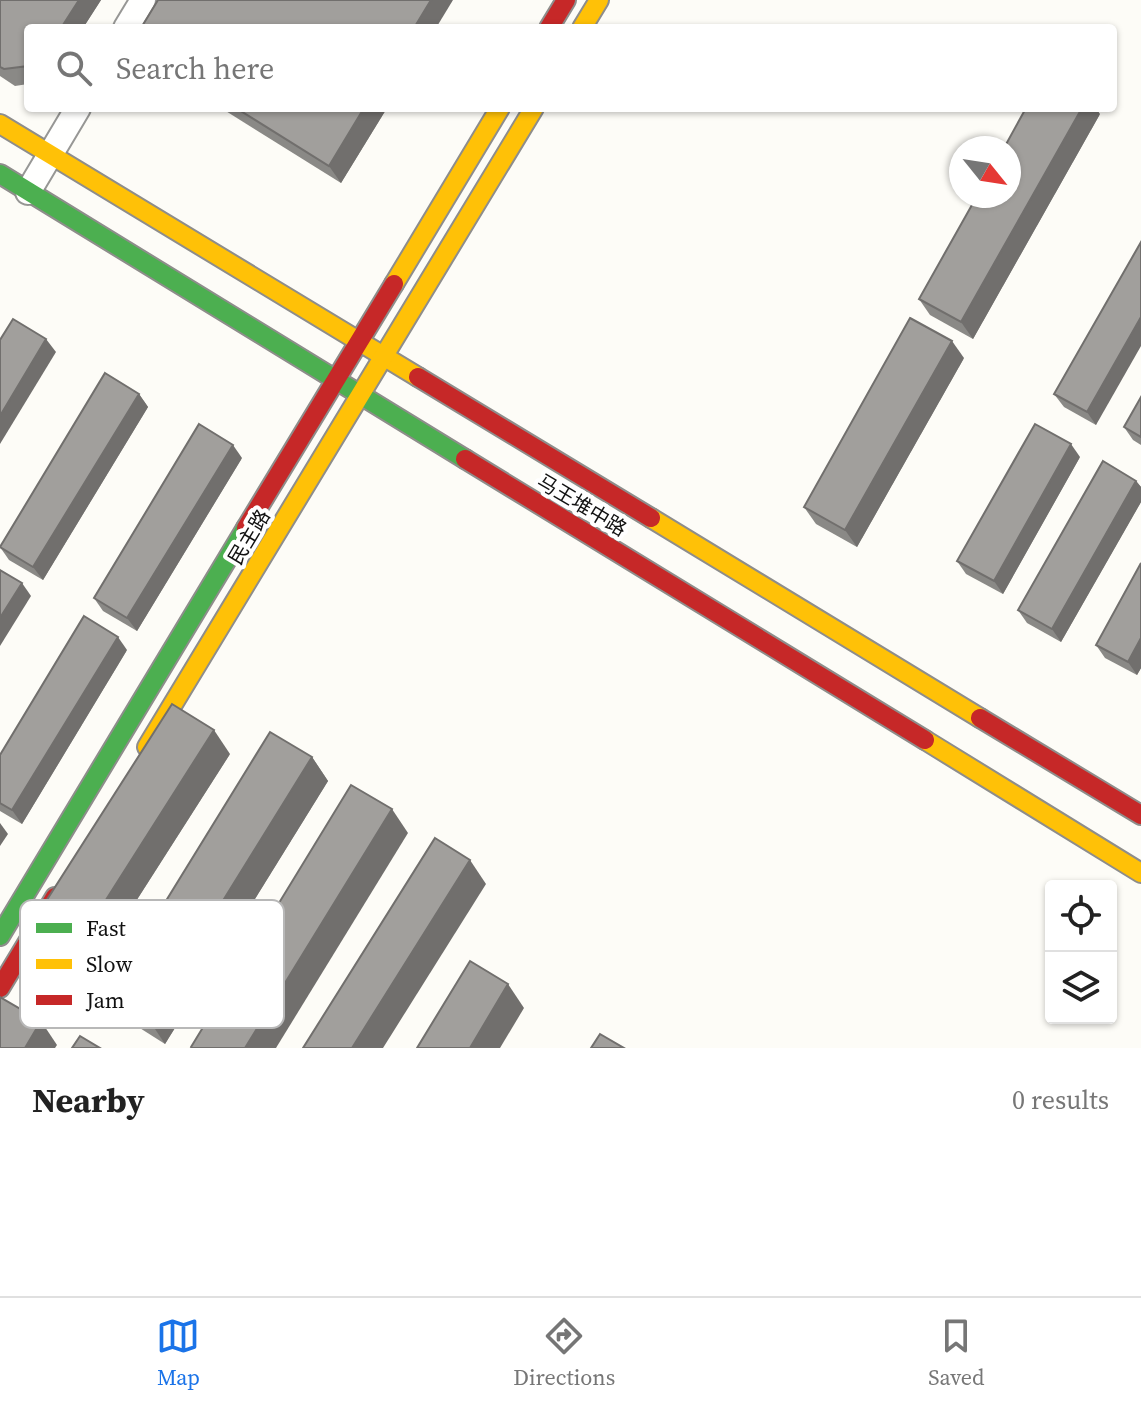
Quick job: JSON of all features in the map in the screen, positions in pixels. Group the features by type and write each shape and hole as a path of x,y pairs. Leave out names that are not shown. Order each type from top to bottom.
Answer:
{"main road":[{"path":"551,24 566,0"},
{"path":"584,24 599,0"},
{"name":"民主路","path":"22,900 498,112"},
{"name":"民主路","path":"139,759 532,112"},
{"name":"马王堆中路","path":"0,124 1141,815"},
{"name":"马王堆中路","path":"0,174 1141,873"},
{"path":"54,900 66,880"},
{"name":"民主路","path":"0,936 20,903"},
{"path":"0,988 20,955"}],"street":[{"path":"128,24 143,0"},
{"path":"28,192 76,112"}],"building":[{"path":"0,0 79,0 64,24 24,24 24,66 0,67"},
{"path":"158,0 431,0 416,24 143,24"},
{"path":"242,112 362,112 329,166"},
{"path":"1024,112 1080,112 961,322 919,299 970,208 1021,208 1021,136 1011,136"},
{"path":"1141,242 1141,317 1087,412 1054,394"},
{"path":"910,318 952,341 845,530 804,507"},
{"path":"13,319 46,339 0,416 0,340"},
{"path":"105,373 139,394 33,567 0,547"},
{"path":"1141,397 1141,437 1124,427"},
{"path":"199,424 233,445 127,618 94,598"},
{"path":"1035,424 1071,444 994,581 957,561"},
{"path":"1103,461 1136,481 1052,629 1018,610"},
{"path":"1141,563 1141,638 1128,662 1096,645"},
{"path":"0,570 22,583 0,618"},
{"path":"84,616 118,637 12,810 0,803 0,755"},
{"path":"172,704 214,730 106,900 47,900"},
{"path":"270,732 312,757 223,900 167,900"},
{"path":"351,785 392,809 284,985 284,900 281,900"},
{"path":"435,838 470,860 352,1048 303,1048"},
{"path":"470,961 508,984 470,1048 417,1048"},
{"path":"0,997 20,1009 20,1028 37,1028 25,1048 0,1048"},
{"path":"203,1028 257,1028 245,1048 191,1047"},
{"path":"600,1034 624,1048 591,1048"},
{"path":"80,1036 100,1048 72,1048"}],"traffic: fast":[{"path":"0,174 465,459"},
{"path":"22,900 246,528"},
{"path":"0,936 20,903"}],"traffic: slow":[{"path":"584,24 599,0"},
{"path":"394,284 498,112"},
{"path":"147,747 532,112"},
{"path":"0,124 418,377"},
{"path":"651,518 980,718"},
{"path":"925,740 1141,873"}],"traffic: jam":[{"path":"551,24 566,0"},
{"path":"246,528 394,284"},
{"path":"418,377 651,518"},
{"path":"465,459 925,740"},
{"path":"980,718 1141,815"},
{"path":"0,988 20,955"}]}
